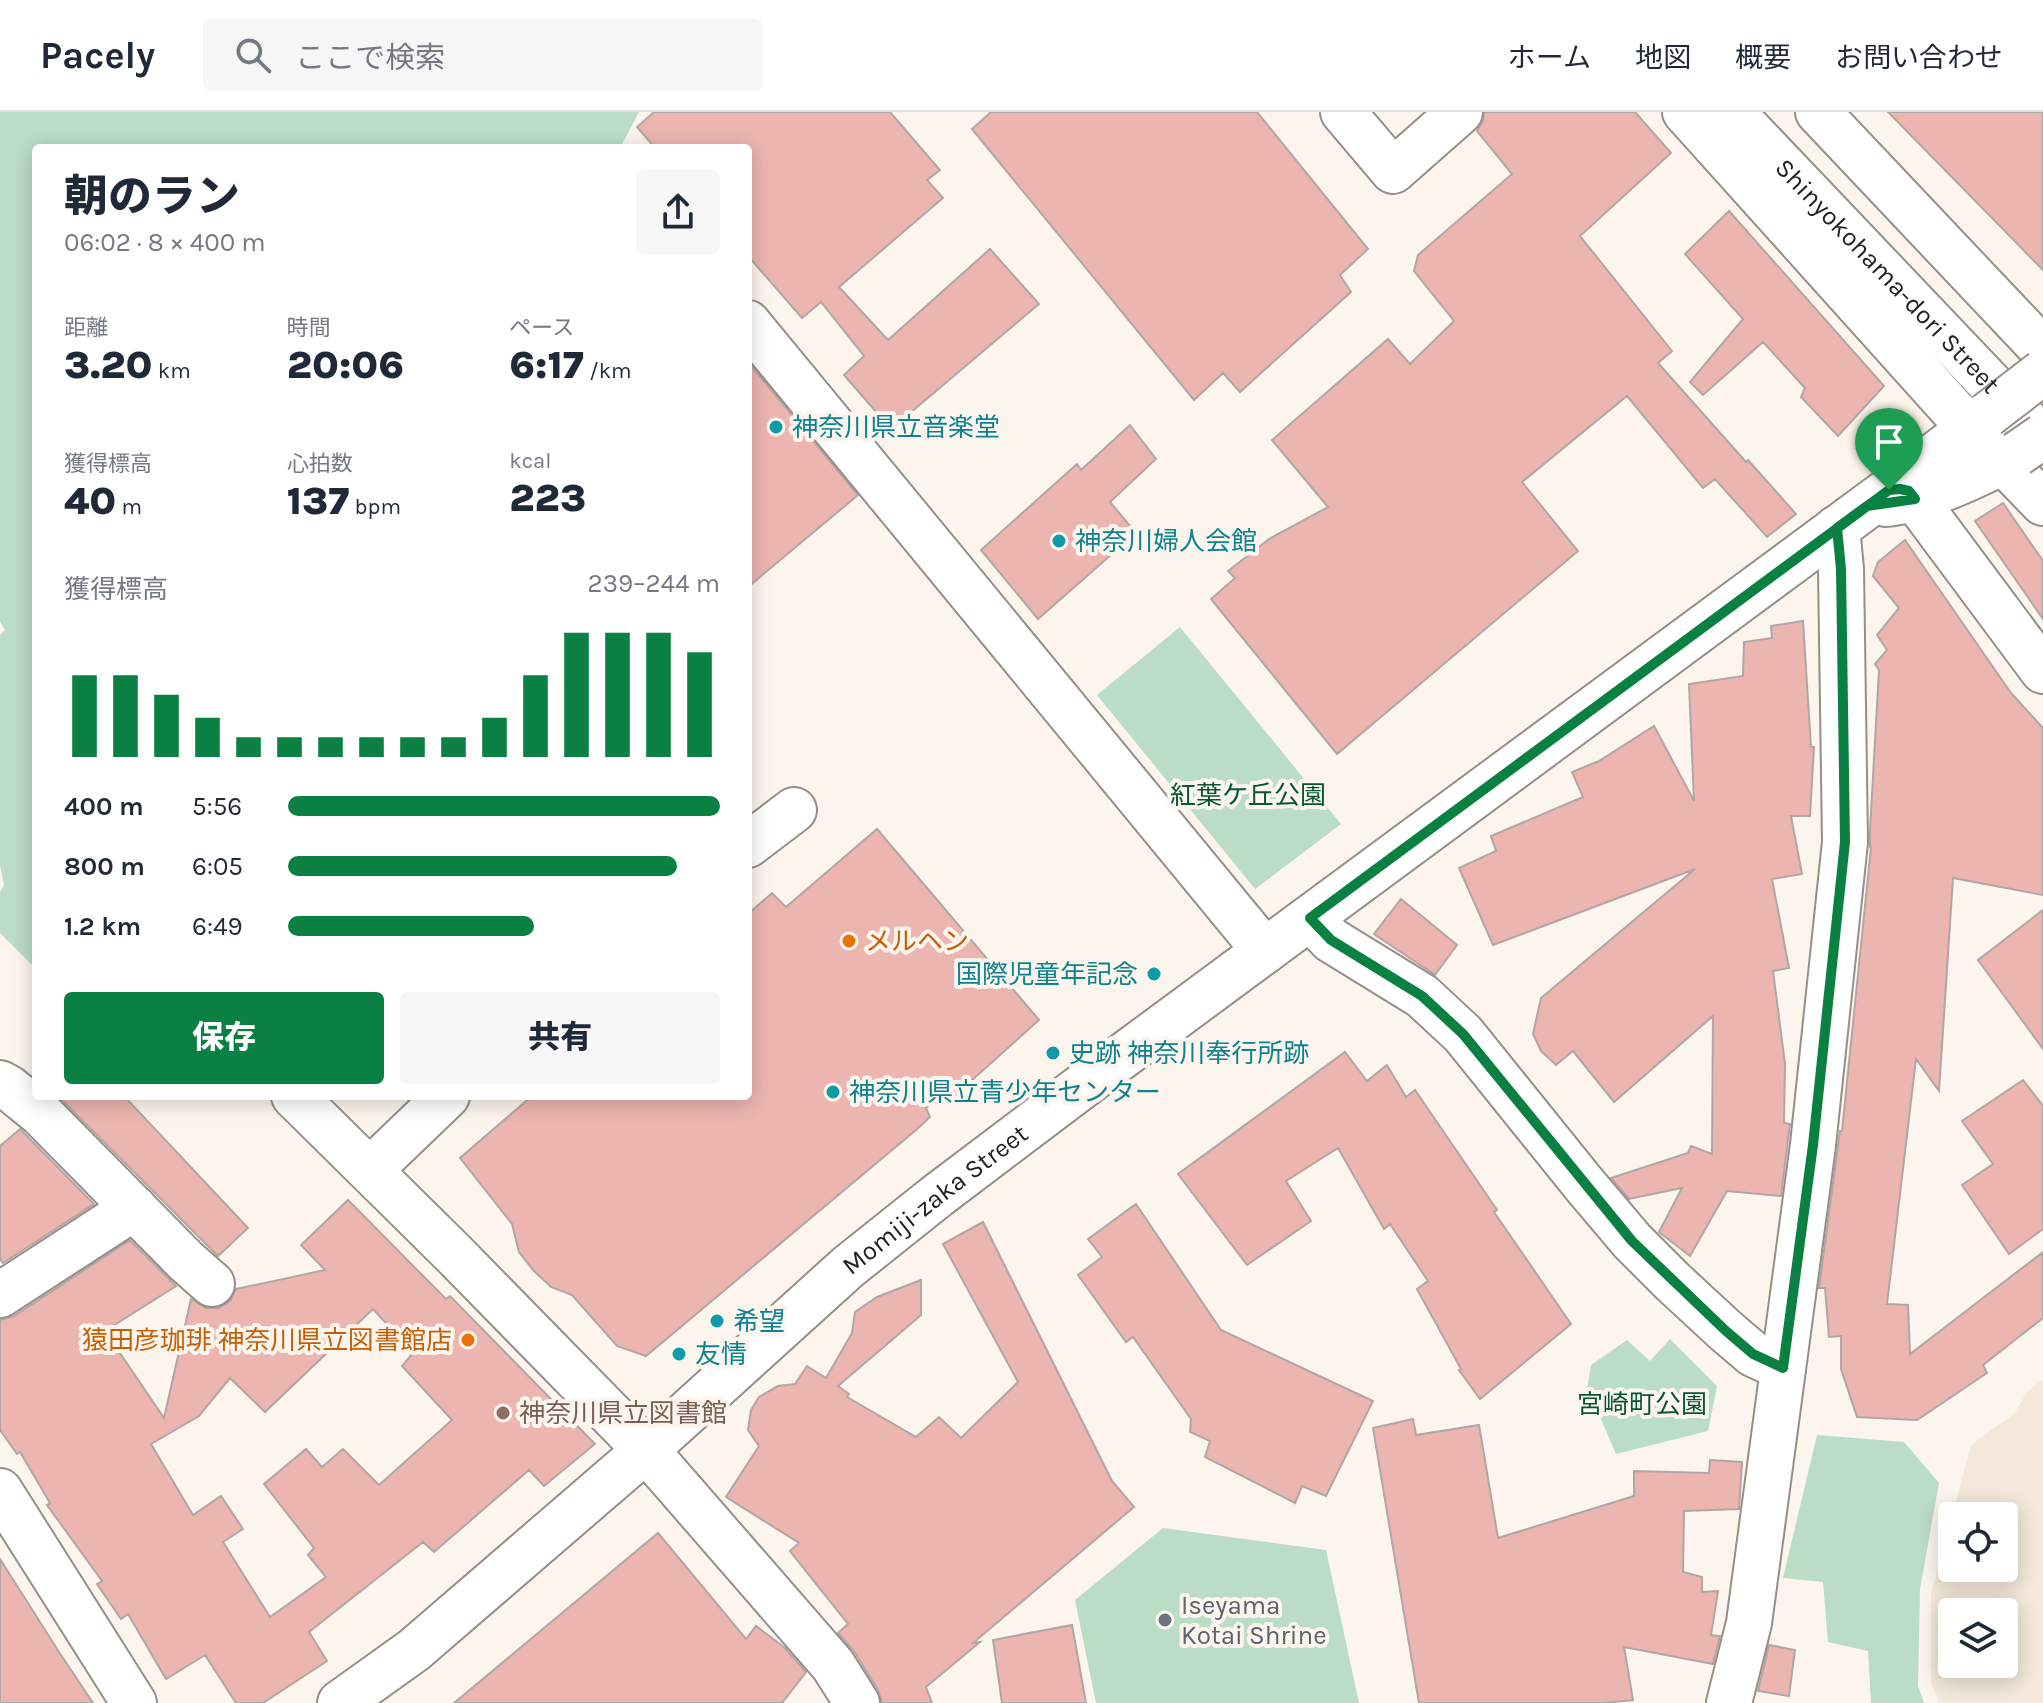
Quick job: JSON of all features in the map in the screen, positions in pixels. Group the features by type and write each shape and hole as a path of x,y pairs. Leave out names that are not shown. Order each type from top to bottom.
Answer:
{"street":[{"path":"1343,112 1393,171 1460,112"},
{"path":"1685,112 1978,422 2026,447 2043,503"},
{"name":"Shinyokohama-dori Street","path":"1732,112 2026,447"},
{"path":"1818,112 2043,350"},
{"path":"752,328 1265,951"},
{"path":"1729,1703 1749,1623 1813,1145 1845,842 1841,569 1877,506 2043,372"},
{"path":"1877,506 2026,447"},
{"path":"1877,506 2043,671"},
{"name":"Momiji-zaka Street","path":"340,1703 414,1650 646,1450 848,1267 937,1196 1265,951 1877,506"},
{"path":"752,842 794,810"},
{"path":"1310,918 1331,940 1422,996 1463,1034 1632,1241 1753,1354 1783,1368"},
{"path":"0,1083 41,1114 212,1284"},
{"path":"298,1100 646,1450 833,1665 857,1703"},
{"path":"370,1170 443,1100"},
{"path":"0,1295 134,1208"},
{"path":"0,1491 134,1703"}],"shaded area":[{"path":"2043,1380 2043,1703 1939,1703 1931,1683 1931,1594 1938,1568 1938,1582 2018,1582 2018,1502 1956,1502 1971,1445 2014,1414 2028,1391"}],"green space":[{"path":"0,112 639,112 622,144 32,144 32,965 0,933 0,892 4,885 0,865 0,635 5,630 0,621"},
{"name":"紅葉ケ丘公園","path":"1180,627 1341,824 1255,889 1097,695"},
{"name":"宮崎町公園","path":"1670,1339 1717,1386 1708,1431 1616,1454 1600,1417 1586,1397 1591,1365 1627,1340 1650,1361"},
{"path":"1817,1435 1904,1442 1939,1483 1920,1589 1918,1686 1924,1703 1871,1703 1868,1651 1828,1642 1823,1582 1783,1578"},
{"path":"1163,1528 1326,1550 1359,1703 1096,1703 1075,1600"}],"building":[{"path":"654,112 890,112 940,170 927,180 943,198 839,287 888,340 990,249 1039,304 891,429 844,375 864,356 821,302 802,318 752,261 752,144 652,144 637,127"},
{"path":"991,112 1257,112 1368,249 1340,275 1351,292 1240,392 1223,373 1194,400 972,129"},
{"path":"1484,112 1635,112 1671,153 1580,236 1672,351 1658,363 1796,514 1767,537 1715,479 1703,488 1627,396 1522,482 1578,551 1337,754 1211,599 1235,578 1228,571 1269,539 1328,507 1272,440 1388,339 1410,364 1454,321 1414,271 1418,255 1512,174 1477,131"},
{"path":"1888,112 2043,112 2043,270"},
{"path":"1729,211 1884,386 1838,436 1801,397 1805,388 1763,342 1703,395 1690,382 1743,319 1685,254"},
{"name":"神奈川県立音楽堂","path":"752,367 858,495 752,584"},
{"name":"神奈川婦人会館","path":"1130,425 1156,459 1110,502 1136,533 1038,619 981,550 1077,464 1081,470"},
{"path":"2003,503 2043,561 2043,619 1975,521"},
{"path":"1905,540 2011,693 2043,728 2043,895 1953,878 1939,1091 1916,1059 1887,1304 1908,1305 1910,1354 2043,1252 2043,1318 1983,1365 1987,1373 1917,1420 1857,1417 1841,1369 1841,1336 1829,1337 1825,1288 1819,1288 1842,1131 1871,847 1879,670 1875,664 1887,650 1877,635 1899,608 1873,576 1878,562"},
{"path":"1803,621 1811,747 1814,747 1810,816 1791,816 1802,874 1772,879 1789,968 1773,971 1785,1064 1784,1123 1790,1124 1781,1196 1727,1191 1690,1256 1659,1232 1682,1188 1629,1199 1611,1178 1688,1153 1691,1146 1712,1154 1713,1016 1614,1102 1573,1051 1556,1065 1541,1051 1533,1034 1541,998 1695,869 1493,945 1459,868 1496,851 1491,836 1583,797 1572,772 1599,761 1654,726 1694,801 1689,684 1743,676 1744,642 1772,638 1771,626"},
{"name":"神奈川県立青少年センター","path":"877,829 1039,1020 951,1099 948,1094 926,1108 930,1117 916,1130 646,1356 617,1346 572,1295 551,1287 534,1271 519,1252 512,1224 460,1158 527,1100 752,1100 752,910 772,893 786,907"},
{"path":"1401,899 1457,945 1435,975 1374,934"},
{"path":"2043,910 2043,1049 1978,960"},
{"path":"1345,1052 1367,1081 1387,1065 1406,1097 1415,1090 1571,1324 1480,1399 1459,1370 1417,1289 1428,1281 1390,1224 1384,1229 1338,1148 1286,1181 1311,1221 1247,1265 1178,1174"},
{"path":"2023,1080 2043,1106 2043,1229 2009,1254 1962,1185 1993,1164 1962,1121"},
{"path":"62,1100 128,1100 248,1228 218,1256"},
{"path":"20,1129 94,1204 3,1263 0,1259 0,1146"},
{"path":"348,1200 446,1299 450,1296 595,1444 544,1486 529,1470 434,1552 423,1542 309,1632 327,1661 263,1703 236,1703 205,1655 166,1679 128,1614 121,1619 97,1584 102,1581 47,1505 50,1503 20,1452 17,1454 0,1430 0,1320 14,1316 130,1240 176,1286 105,1331 164,1418 191,1299 206,1308 219,1308 230,1301 236,1289 325,1270 301,1245","holes":["373,1309 413,1353 402,1366 452,1420 379,1485 343,1449 322,1467 306,1449 264,1484 314,1548 308,1555 326,1577 270,1617 223,1542 243,1529 221,1496 193,1515 151,1444 199,1416 230,1378 265,1412"]},
{"path":"1136,1204 1221,1330 1373,1401 1326,1496 1302,1486 1295,1503 1205,1457 1210,1441 1190,1432 1191,1419 1133,1337 1126,1342 1078,1275 1102,1257 1088,1239"},
{"path":"983,1222 1112,1481 1134,1507 973,1643 980,1642 926,1687 932,1703 882,1703 878,1690 854,1651 838,1633 848,1624 790,1551 799,1543 726,1497 759,1446 748,1430 751,1410 759,1397 778,1386 795,1384 807,1366 826,1378 852,1333 855,1312 877,1297 921,1280 921,1315 838,1386 849,1394 847,1397 916,1437 939,1417 961,1438 1018,1382 943,1244"},
{"path":"1413,1419 1416,1435 1479,1425 1498,1538 1634,1496 1634,1471 1709,1473 1710,1460 1742,1462 1739,1509 1684,1511 1683,1572 1702,1577 1702,1592 1718,1591 1711,1635 1720,1636 1713,1664 1624,1647 1633,1700 1603,1703 1419,1703 1373,1428"},
{"path":"658,1533 746,1639 756,1626 785,1648 806,1672 782,1703 454,1703"},
{"path":"0,1559 59,1652 93,1703 0,1703"},
{"path":"1072,1625 1086,1703 1002,1703 993,1640"},
{"path":"1769,1645 1795,1650 1789,1696 1758,1691"}],"place":[{"name":"神奈川県立音楽堂","path":"776,427"},
{"name":"神奈川婦人会館","path":"1059,541"},
{"name":"メルヘン","path":"849,941"},
{"name":"国際児童年記念","path":"1154,974"},
{"name":"史跡 神奈川奉行所跡","path":"1053,1053"},
{"name":"神奈川県立青少年センター","path":"833,1092"},
{"name":"希望","path":"717,1321"},
{"name":"猿田彦珈琲 神奈川県立図書館店","path":"468,1340"},
{"name":"友情","path":"679,1354"},
{"name":"神奈川県立図書館","path":"503,1413"},
{"name":"Iseyama Kotai Shrine","path":"1165,1620"}],"route":[{"path":"1889,490 1837,528 1310,918 1331,940 1422,996 1463,1034 1632,1241 1753,1354 1783,1368 1813,1145 1845,842 1841,569 1837,528 1867,506 1899,503 1915,499 1909,491 1889,490"}]}
